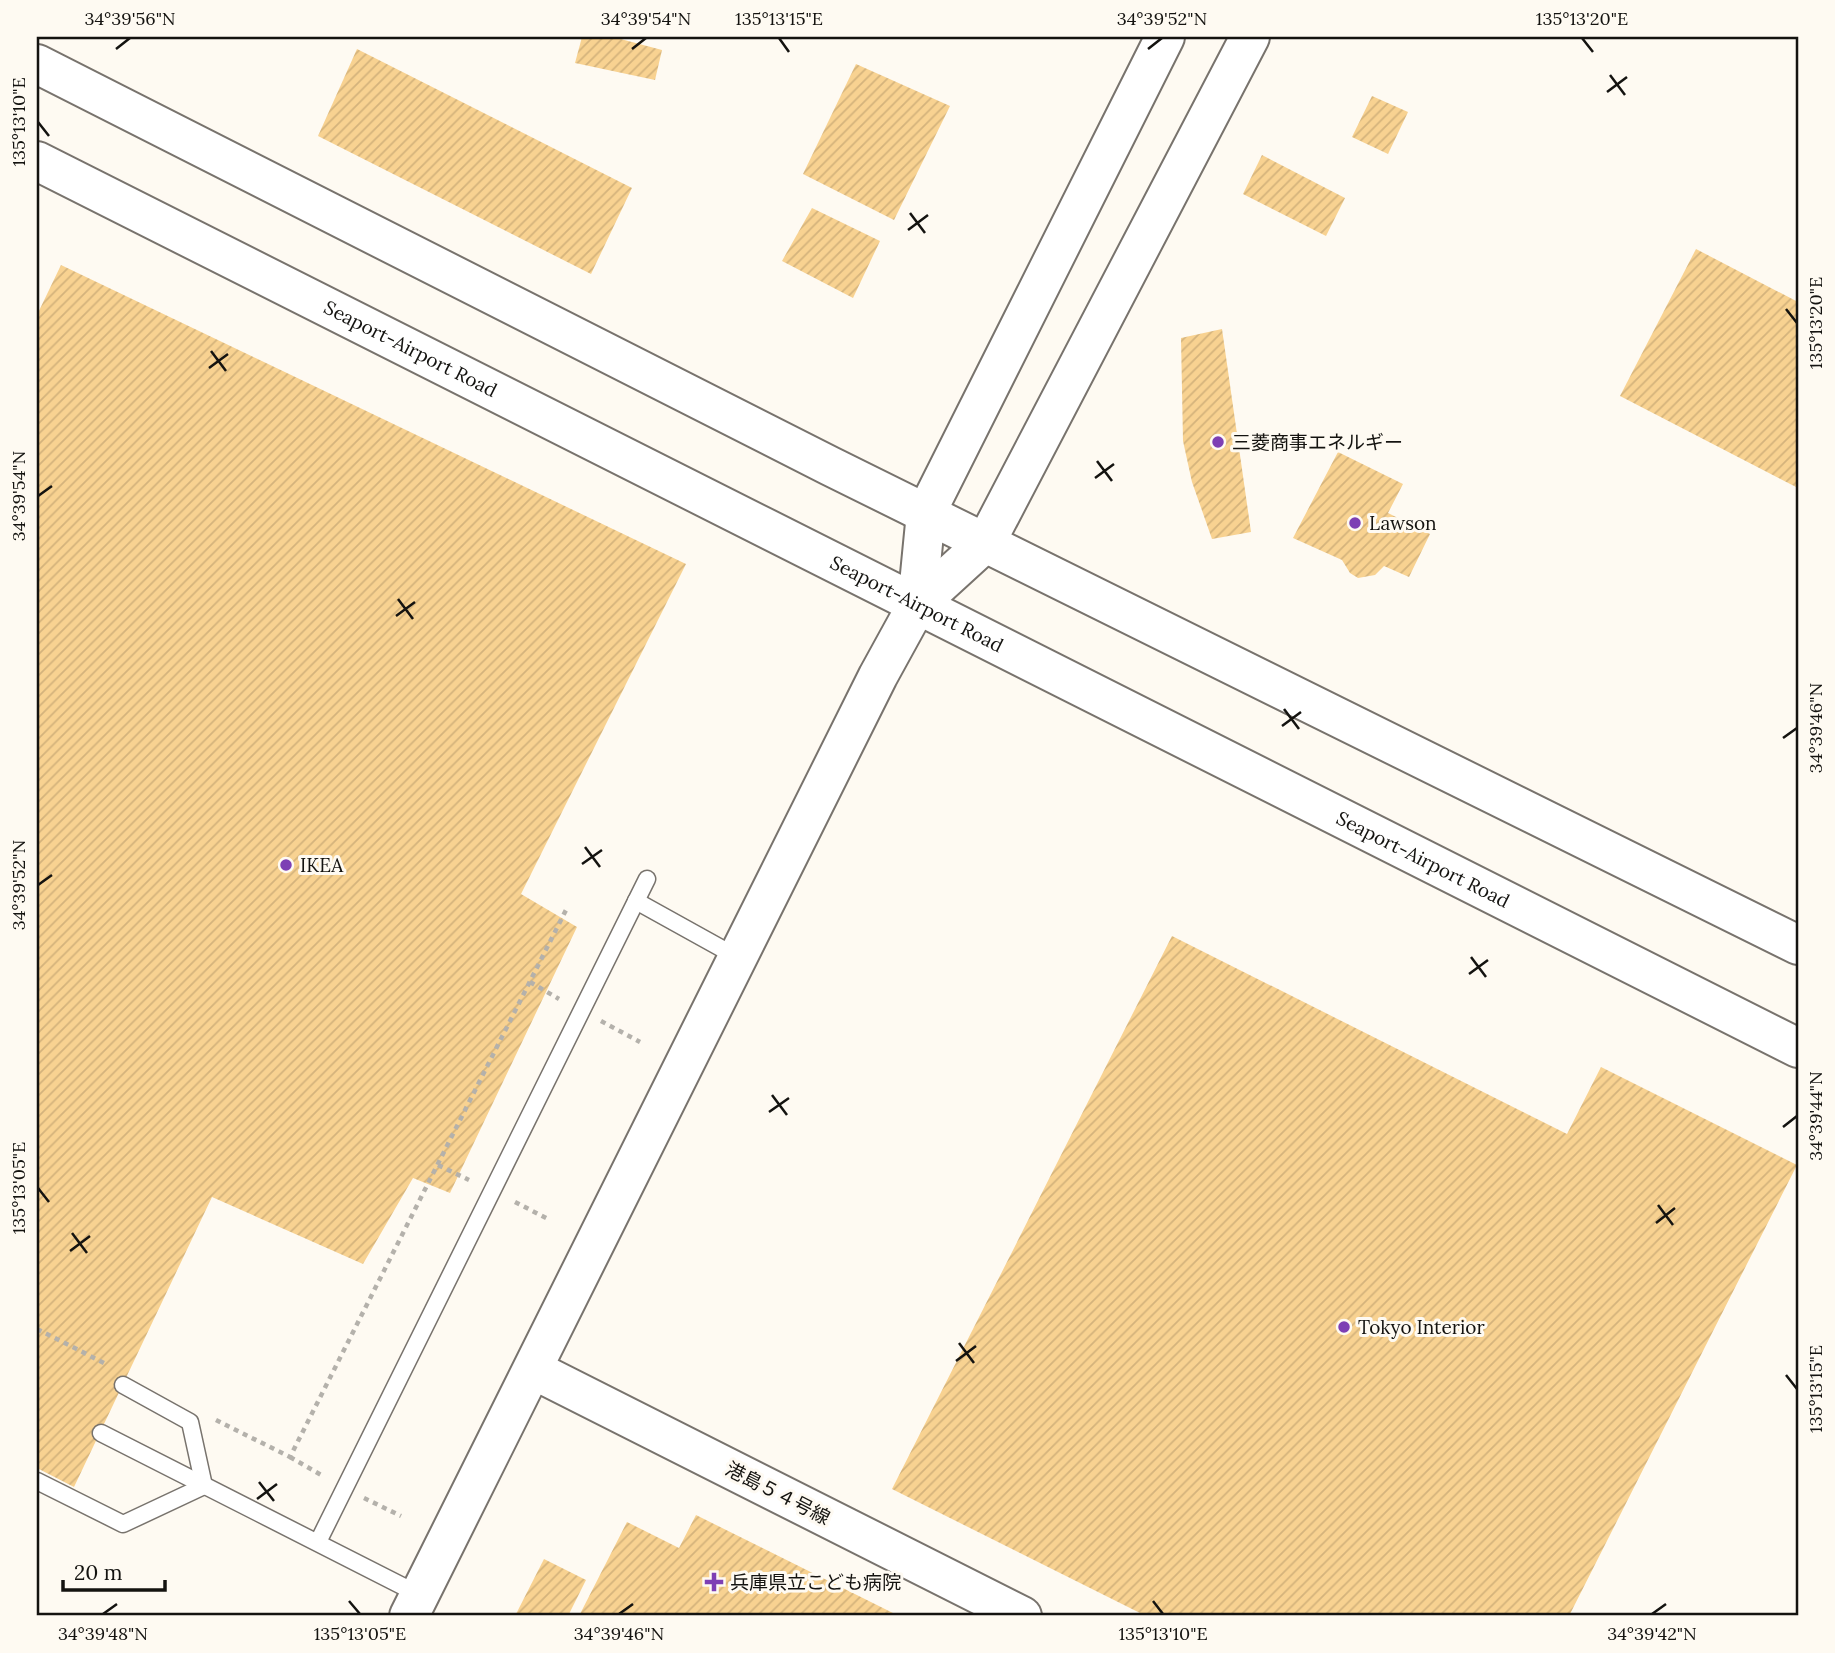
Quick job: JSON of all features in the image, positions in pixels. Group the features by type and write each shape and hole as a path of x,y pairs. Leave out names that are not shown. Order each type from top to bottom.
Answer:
{"street":[{"path":"918,605 926,513 1165,37"},
{"path":"414,1606 872,688 918,605 986,542 1250,37"},
{"path":"37,64 926,513 1798,945"},
{"name":"Seaport-Airport Road","path":"37,161 793,539 918,605 1798,1048"},
{"name":"港島５４号線","path":"534,1370 1022,1616"}],"lane":[{"path":"317,1542 647,879"},
{"path":"636,901 737,957"},
{"path":"124,1385 190,1422 204,1486"},
{"path":"101,1433 317,1542 414,1606"},
{"path":"37,1481 123,1524 204,1486"}],"path":[{"path":"206,1415 290,1457 567,908"},
{"path":"37,1329 109,1366"}],"building":[{"path":"582,37 613,37 662,50 655,80 575,63"},
{"path":"357,49 632,188 591,274 318,136"},
{"path":"856,64 950,106 894,220 803,174"},
{"path":"1372,96 1408,112 1388,154 1352,137"},
{"path":"1262,155 1345,198 1326,236 1243,194"},
{"path":"812,208 880,241 853,298 782,261"},
{"path":"1696,249 1798,302 1798,488 1620,396"},
{"name":"IKEA","path":"61,265 686,564 521,894 577,927 450,1193 413,1178 363,1264 212,1197 74,1487 37,1468 37,315"},
{"path":"1222,329 1251,532 1212,539 1192,482 1183,441 1181,338"},
{"name":"Lawson","path":"1338,452 1403,484 1388,513 1430,534 1409,577 1384,566 1375,575 1358,578 1350,573 1342,560 1293,538"},
{"name":"Tokyo Interior","path":"1172,936 1567,1134 1601,1067 1797,1165 1569,1616 1146,1616 892,1489"},
{"name":"兵庫県立こども病院","path":"696,1515 899,1616 579,1616 627,1522 679,1548"},
{"path":"544,1559 586,1580 568,1616 515,1616"}],"place":[{"name":"三菱商事エネルギー","path":"1218,442"},
{"name":"Lawson","path":"1355,523"},
{"name":"IKEA","path":"286,865"},
{"name":"Tokyo Interior","path":"1344,1327"},
{"name":"兵庫県立こども病院","path":"714,1582"}]}
